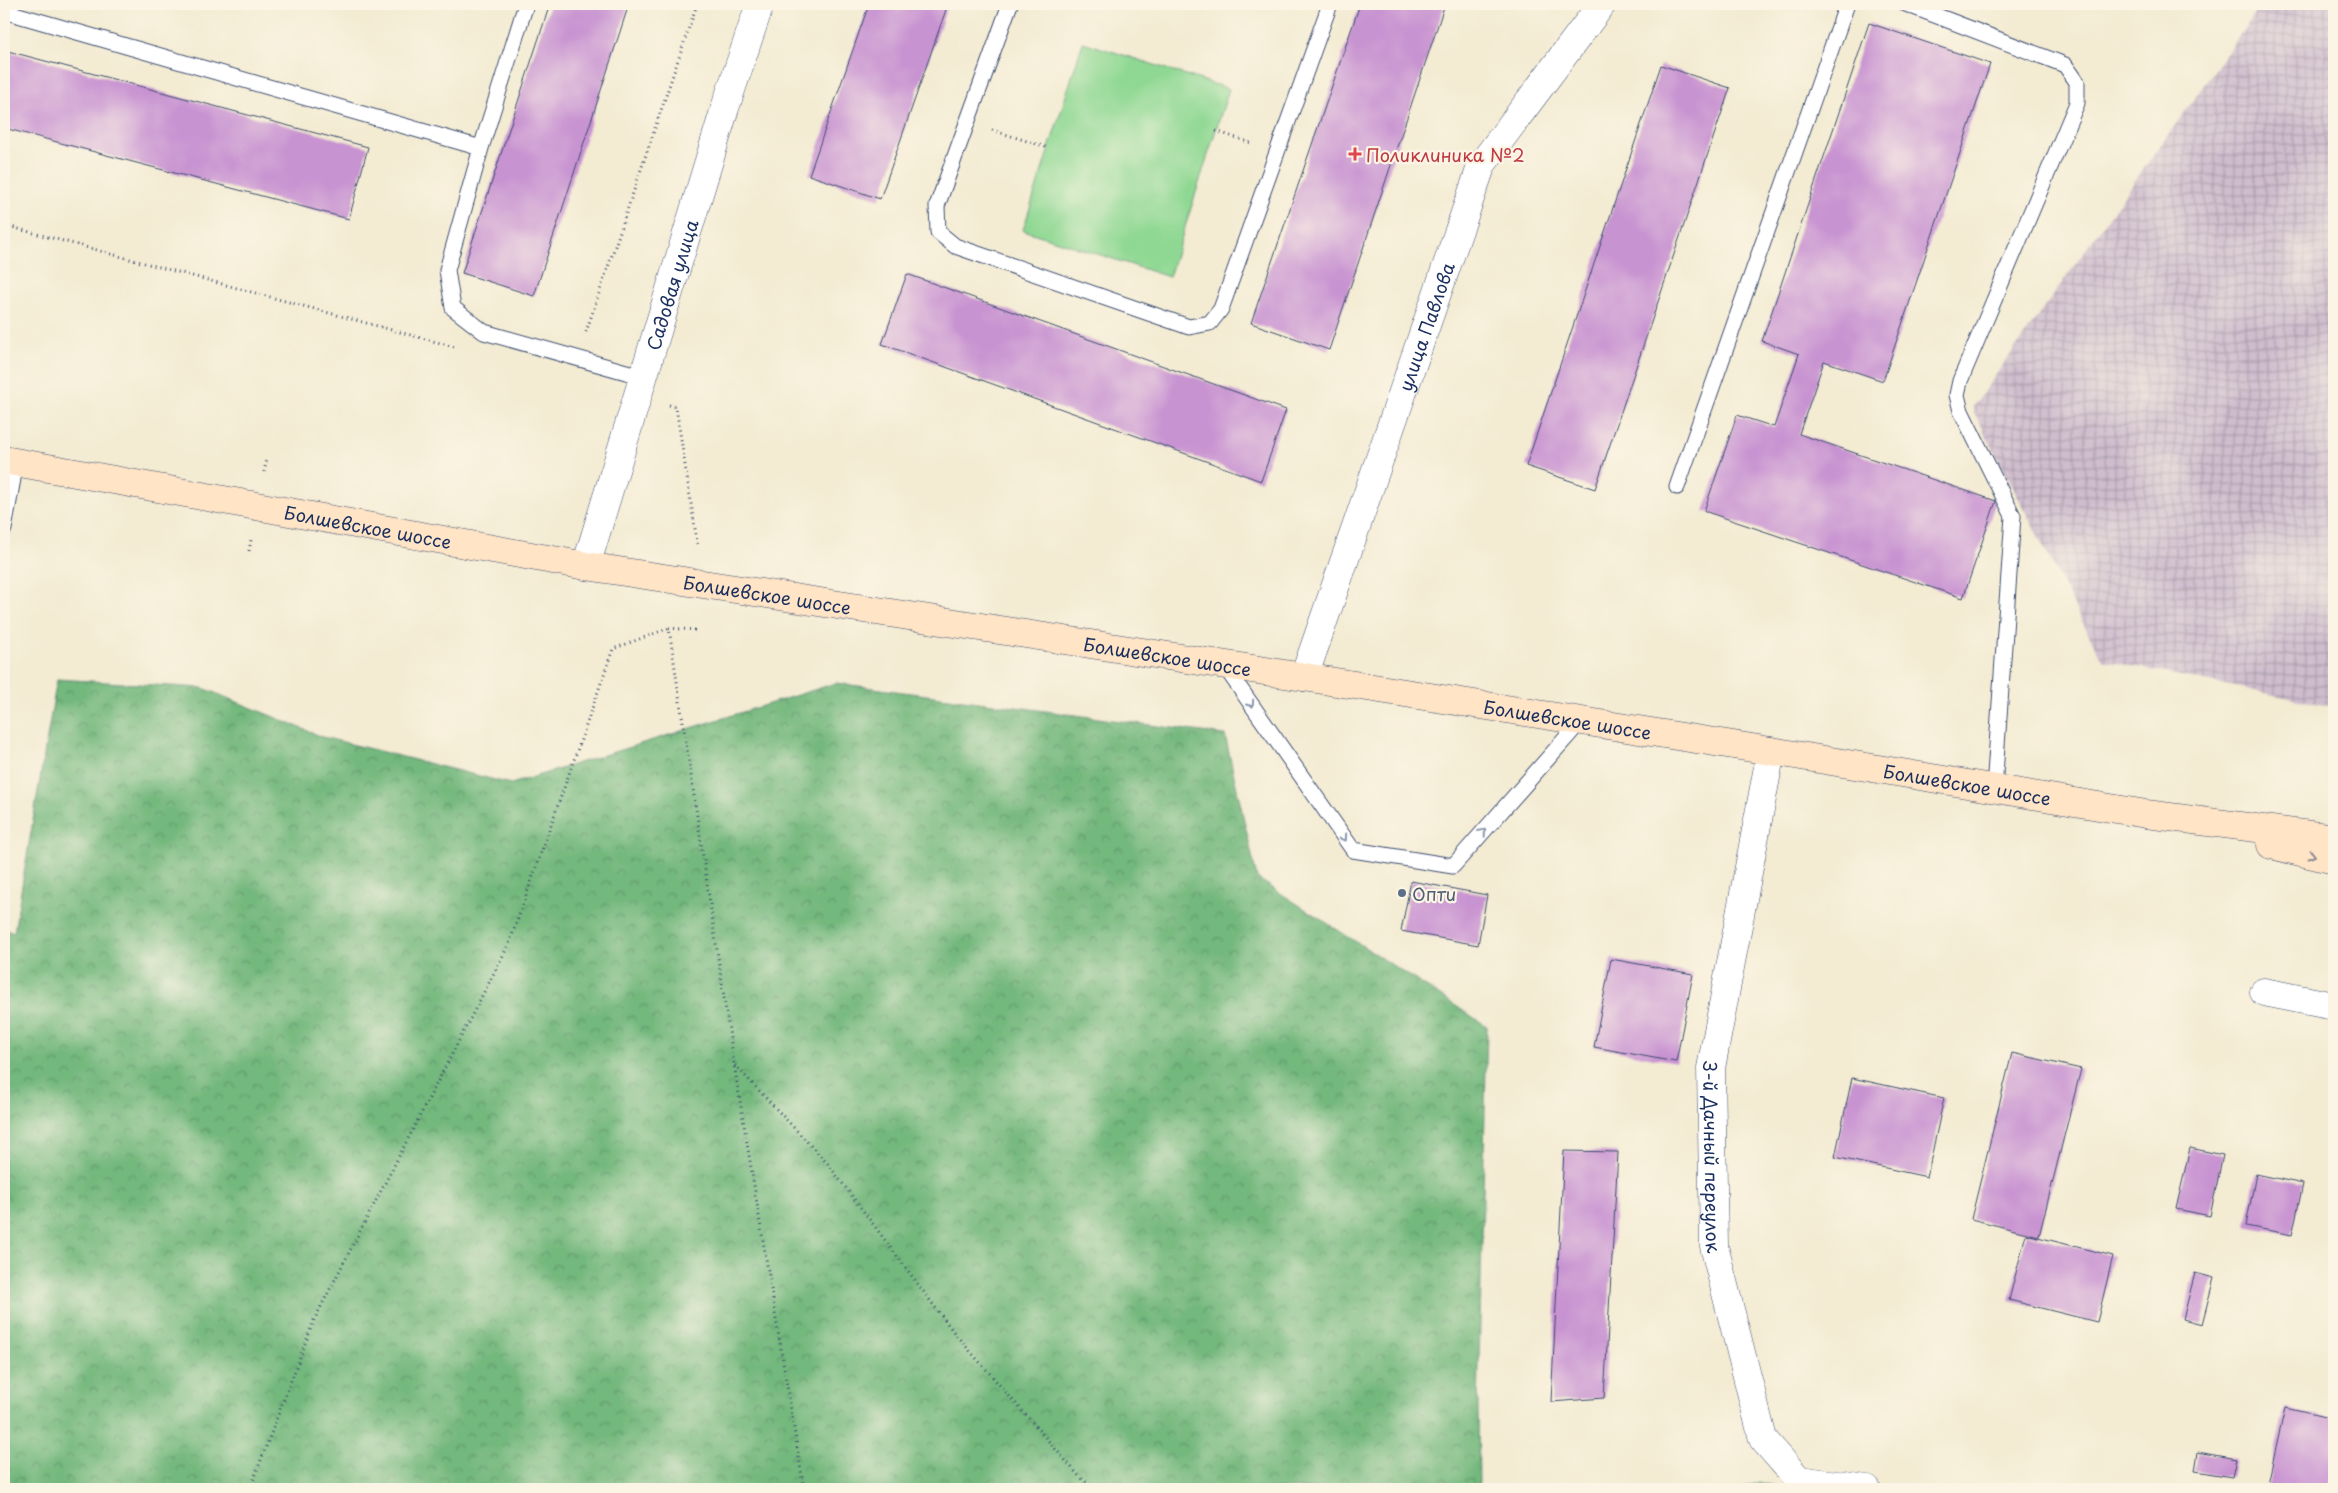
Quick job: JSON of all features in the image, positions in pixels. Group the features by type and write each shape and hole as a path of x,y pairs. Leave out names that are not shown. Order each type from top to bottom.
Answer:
{"main road":[{"name":"Болшевское шоссе","path":"10,461 586,566 1771,751 2146,814 2334,838"},
{"path":"2146,814 2334,860"}],"street":[{"name":"Садовая улица","path":"586,566 725,108 760,4"},
{"name":"улица Павлова","path":"1304,677 1482,164 1602,4"},
{"name":"3-й Дачный переулок","path":"1771,751 1712,1068 1714,1246 1763,1439 1799,1480 1868,1489"},
{"path":"2264,992 2334,1006"}],"lane":[{"path":"526,4 481,148 447,270 453,308 484,332 578,358 641,387"},
{"path":"1010,4 937,206 938,232 955,246 1189,327 1210,323 1221,309 1330,4"},
{"path":"1677,487 1846,4"},
{"path":"1906,4 2065,65 2077,82 2077,102 1960,382 1957,395 1961,411 2013,516 1994,788"},
{"path":"4,11 481,148"},
{"path":"4,529 10,461"},
{"path":"1223,664 1353,850 1371,853 1453,866 1580,722"}],"path":[{"path":"578,358 697,4"},
{"path":"968,122 1049,148"},
{"path":"1216,131 1277,151"},
{"path":"4,225 465,349"},
{"path":"641,387 676,407 699,552 704,553"},
{"path":"669,628 734,1064 804,1489"},
{"path":"250,1489 314,1320 509,944 613,649 669,628 695,630"},
{"path":"734,1064 828,1164 956,1335 1079,1476 1094,1489"}],"shaded area":[{"path":"2262,4 2334,4 2334,707 2102,660 1972,408"}],"green space":[{"path":"1083,42 1229,89 1169,277 1023,230"},
{"path":"57,679 203,688 323,737 511,784 836,683 1225,735 1257,878 1487,1026 1478,1409 1479,1489 4,1489 4,930 14,932"},
{"path":"1760,1482 1788,1489 1737,1489"}],"building":[{"path":"550,4 629,4 534,296 462,273"},
{"path":"869,4 948,4 880,199 809,175"},
{"path":"1360,4 1445,4 1329,350 1251,323"},
{"path":"1869,23 1990,64 1883,381 1824,361 1799,434 1996,501 1963,598 1704,511 1737,415 1774,427 1799,354 1762,341"},
{"path":"4,50 368,147 349,219 4,128"},
{"path":"1661,65 1730,88 1595,489 1526,466"},
{"path":"907,274 1286,410 1261,481 882,344"},
{"path":"1411,881 1487,895 1478,945 1401,931"},
{"path":"1611,959 1693,974 1676,1062 1594,1047"},
{"path":"2012,1053 2081,1069 2039,1236 1971,1219"},
{"path":"1852,1078 1944,1098 1927,1177 1835,1157"},
{"path":"2190,1148 2223,1155 2210,1216 2176,1209"},
{"path":"1564,1151 1618,1152 1604,1398 1551,1402"},
{"path":"2256,1174 2303,1184 2292,1235 2246,1226"},
{"path":"2026,1234 2113,1256 2097,1322 2009,1300"},
{"path":"2195,1273 2214,1278 2202,1324 2183,1319"},
{"path":"2285,1408 2334,1419 2334,1461 2328,1489 2267,1488"},
{"path":"2198,1452 2236,1459 2232,1477 2195,1471"}],"place":[{"name":"Поликлиника №2","path":"1355,154"},
{"name":"Опти","path":"1402,893"}]}
